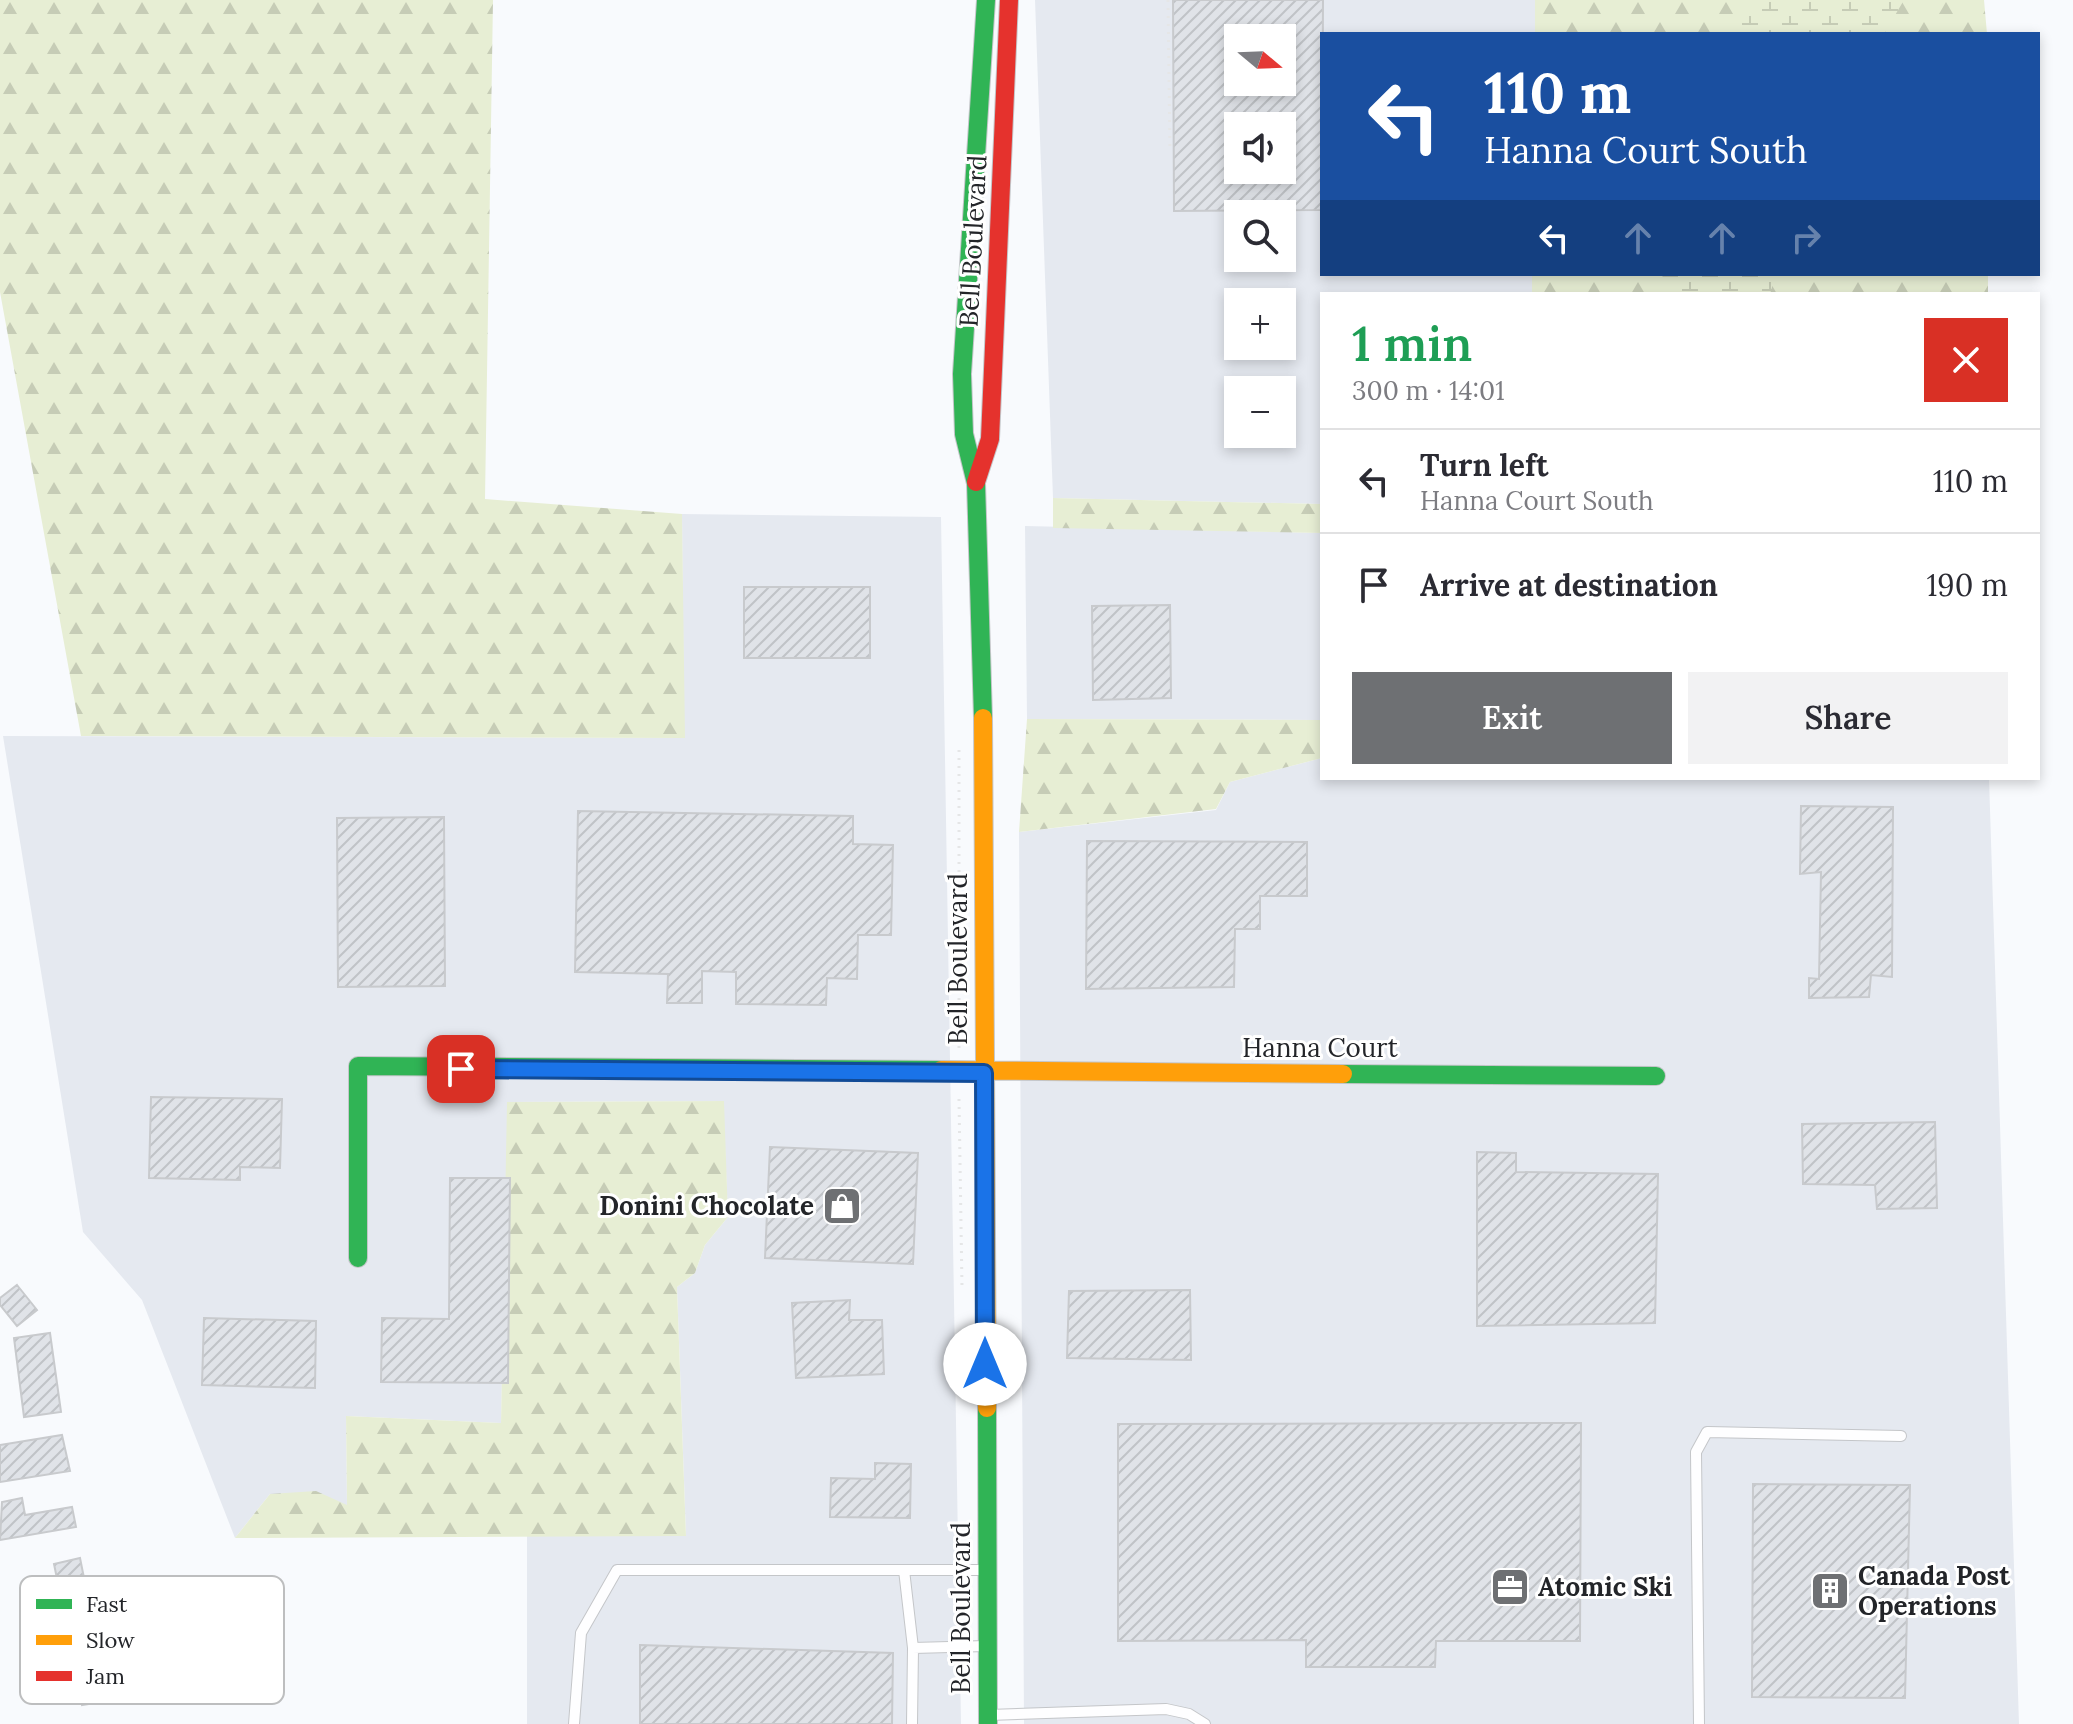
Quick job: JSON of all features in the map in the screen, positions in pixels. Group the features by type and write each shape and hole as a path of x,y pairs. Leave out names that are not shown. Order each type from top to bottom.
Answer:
{"main road":[{"name":"Bell Boulevard","path":"986,0 962,374 964,434 976,483 985,790 988,1719"},
{"name":"Bell Boulevard","path":"976,483 990,439 1009,0"},
{"name":"Hanna Court","path":"358,1258 358,1066 1656,1076"}],"lane":[{"path":"1699,1724 1696,1452 1707,1432 1901,1436"},
{"path":"574,1724 581,1633 617,1570 987,1570"},
{"path":"904,1570 913,1648 912,1724"},
{"path":"913,1648 988,1646"},
{"path":"988,1719 1166,1709 1189,1714 1205,1724"}],"path":[{"path":"1168,0 1170,151"},
{"path":"959,736 959,1056"}],"shaded area":[{"path":"1035,0 1535,0 1535,32 1320,32 1320,276 1532,276 1532,292 1320,292 1320,504 1053,498"},
{"path":"682,514 941,517 961,1724 527,1724 527,1536 686,1535 677,1287 695,1273 705,1245 728,1217 723,1101 508,1102 501,1423 346,1416 347,1506 270,1494 235,1538 142,1300 83,1232 3,736 684,738"},
{"path":"1025,526 1320,533 1320,720 1027,719"},
{"path":"1320,759 1320,780 1989,780 2019,1724 1024,1724 1019,832 1216,810 1230,782"}],"green space":[{"path":"0,0 493,0 485,499 682,514 685,738 81,736 0,292"},
{"path":"1535,0 1984,0 1987,32 1535,32"},
{"path":"1746,0 1904,0 1885,32 1736,32"},
{"path":"1532,276 1988,276 1988,292 1532,292"},
{"path":"1662,276 1775,276 1771,292 1666,292"},
{"path":"1053,498 1320,504 1320,533 1053,528"},
{"path":"1027,719 1320,720 1320,759 1230,782 1216,809 1019,832"},
{"path":"724,1101 728,1217 705,1245 695,1273 677,1287 686,1536 235,1538 270,1494 316,1491 347,1505 346,1416 501,1423 507,1102"}],"building":[{"path":"1173,0 1323,0 1323,32 1320,32 1320,210 1296,210 1296,200 1224,200 1224,211 1174,211"},
{"path":"744,587 870,587 870,658 744,658"},
{"path":"1170,605 1171,698 1093,700 1092,606"},
{"path":"1801,806 1893,807 1892,977 1871,975 1869,997 1809,998 1809,978 1819,979 1821,872 1800,874"},
{"path":"578,811 853,816 853,844 893,845 891,935 858,935 857,979 827,978 826,1005 736,1004 736,972 702,971 702,1003 667,1003 668,974 575,972"},
{"path":"444,817 445,986 338,987 337,818"},
{"path":"1087,841 1307,842 1307,896 1260,896 1260,929 1235,929 1234,987 1086,989"},
{"path":"151,1097 282,1099 280,1168 240,1167 240,1180 149,1178"},
{"path":"1935,1122 1937,1208 1877,1209 1875,1185 1803,1184 1802,1124"},
{"name":"Donini Chocolate","path":"770,1147 918,1153 913,1264 765,1258"},
{"path":"1477,1152 1516,1153 1516,1172 1658,1174 1655,1323 1477,1326"},
{"path":"450,1178 510,1178 508,1383 381,1382 382,1318 449,1319"},
{"path":"17,1285 37,1310 17,1326 0,1305 0,1298"},
{"path":"1190,1290 1191,1360 1067,1358 1069,1291"},
{"path":"850,1300 849,1320 882,1320 884,1374 796,1378 792,1303"},
{"path":"204,1318 316,1321 315,1388 202,1385"},
{"path":"50,1333 61,1412 24,1417 14,1338"},
{"path":"1581,1423 1580,1641 1436,1641 1435,1667 1306,1667 1306,1640 1118,1641 1118,1424"},
{"path":"62,1435 70,1471 0,1482 0,1445"},
{"path":"875,1463 911,1464 910,1518 830,1517 831,1478 875,1479"},
{"name":"Canada Post Operations","path":"1753,1484 1910,1485 1905,1698 1752,1697"},
{"path":"22,1498 25,1515 72,1507 76,1527 0,1540 2,1502"},
{"path":"80,1558 84,1576 56,1576 54,1564"},
{"path":"640,1645 893,1653 892,1724 640,1724"}],"traffic: fast":[{"path":"983,718 976,483 964,434 962,374 986,0"},
{"path":"358,1258 358,1066 941,1070"},
{"path":"1343,1074 1656,1076"},
{"path":"987,1408 988,1724"}],"traffic: slow":[{"path":"983,718 987,1408"},
{"path":"941,1070 1343,1074"}],"traffic: jam":[{"path":"976,482 990,439 1009,0"}],"place":[{"name":"Donini Chocolate","path":"842,1206"},
{"name":"Atomic Ski","path":"1510,1587"},
{"name":"Canada Post Operations","path":"1830,1591"}],"route":[{"path":"461,1069 984,1073 985,1364"}]}
